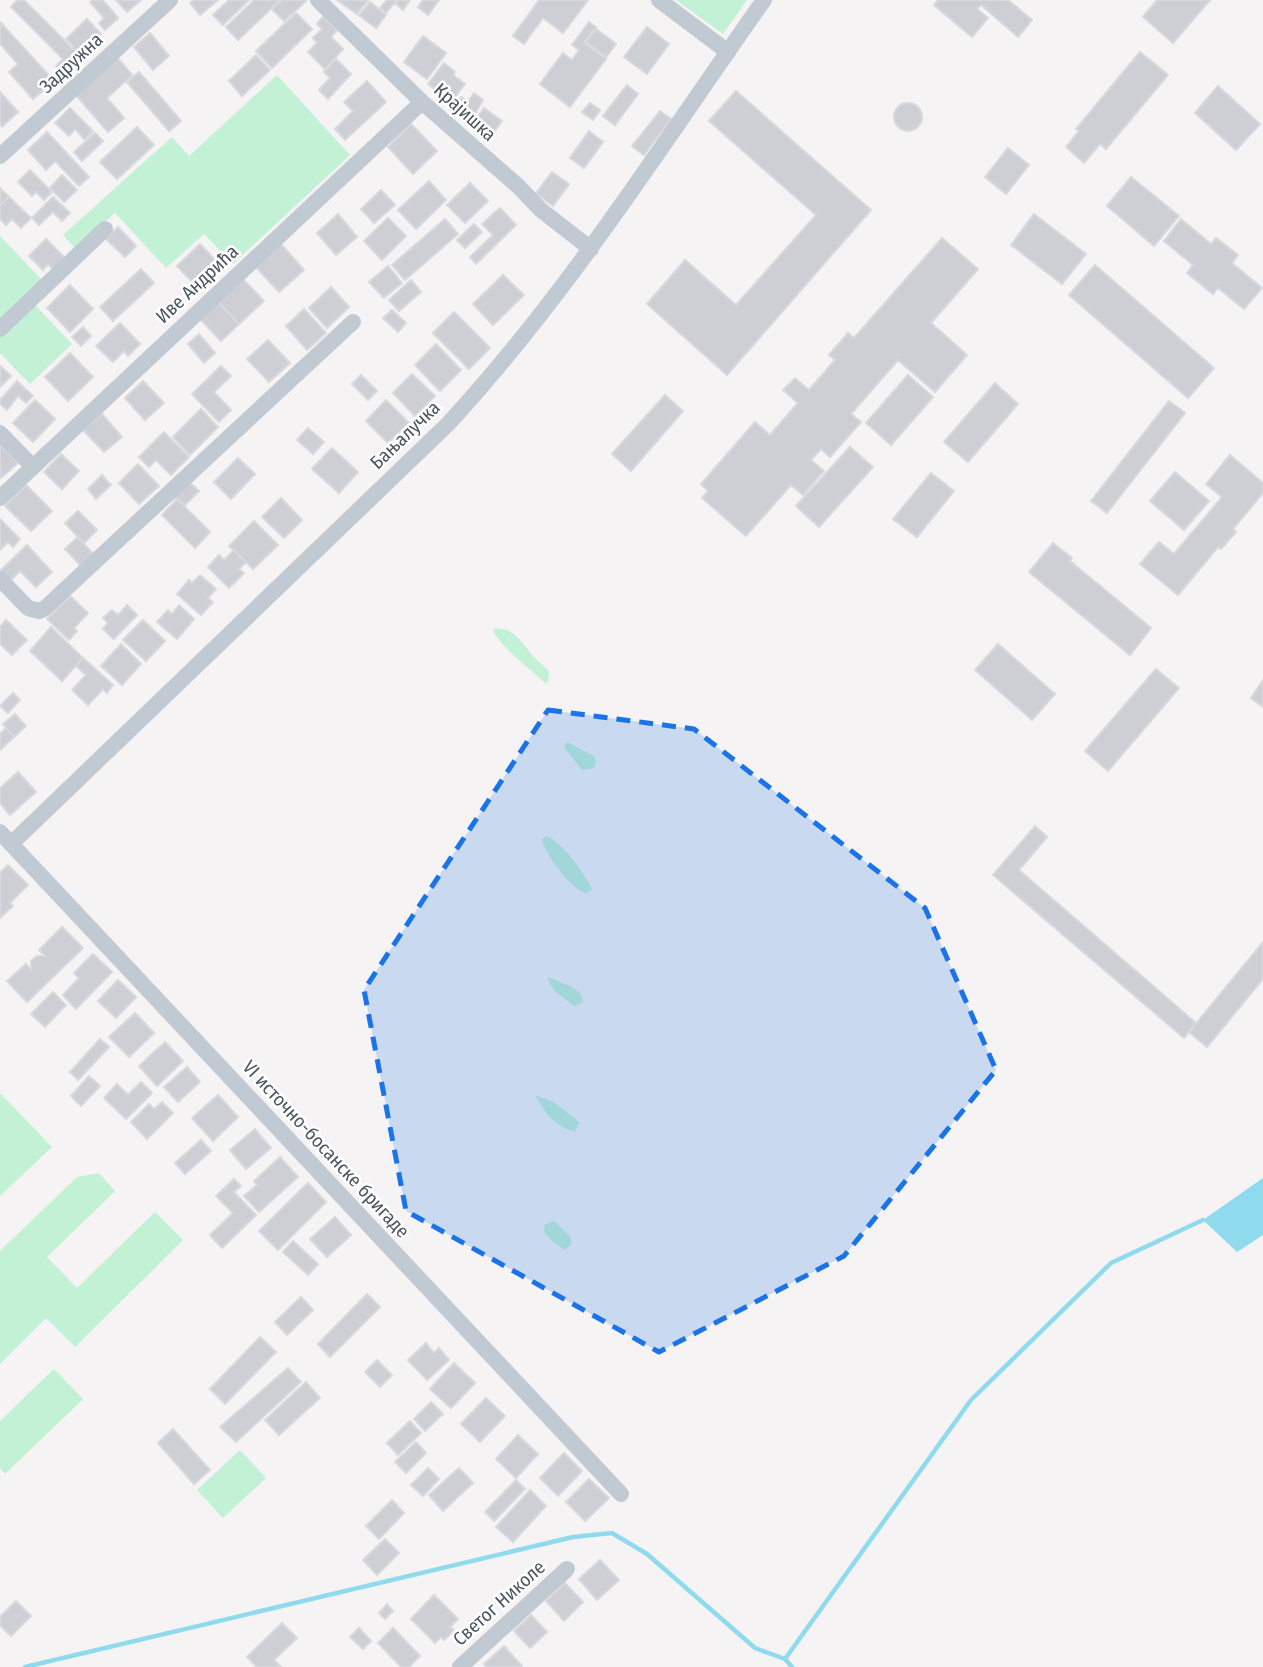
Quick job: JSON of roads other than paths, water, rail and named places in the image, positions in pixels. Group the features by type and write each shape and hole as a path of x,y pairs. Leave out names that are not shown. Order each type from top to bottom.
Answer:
{"street":[{"name":"Задружна","path":"0,156 170,0"},
{"name":"Крајишка","path":"318,0 422,102 518,186 541,210 591,248"},
{"path":"659,0 728,51"},
{"name":"Бањалучка","path":"5,838 448,424 493,375 591,248 764,0"},
{"name":"Иве Андрића","path":"0,498 422,102"},
{"path":"0,329 105,229"},
{"path":"0,579 28,608 39,611 44,608 353,322"},
{"path":"0,433 33,467"},
{"name":"VI источно-босанске бригаде","path":"5,838 621,1494"},
{"name":"Светог Николе","path":"460,1667 567,1569"}],"water":[{"path":"1263,1178 1263,1235 1237,1252 1203,1220"}],"waterway":[{"path":"25,1667 573,1537 612,1533 647,1554 755,1648 785,1659 971,1400 1111,1263 1203,1220"},
{"path":"785,1659 792,1667"}]}
